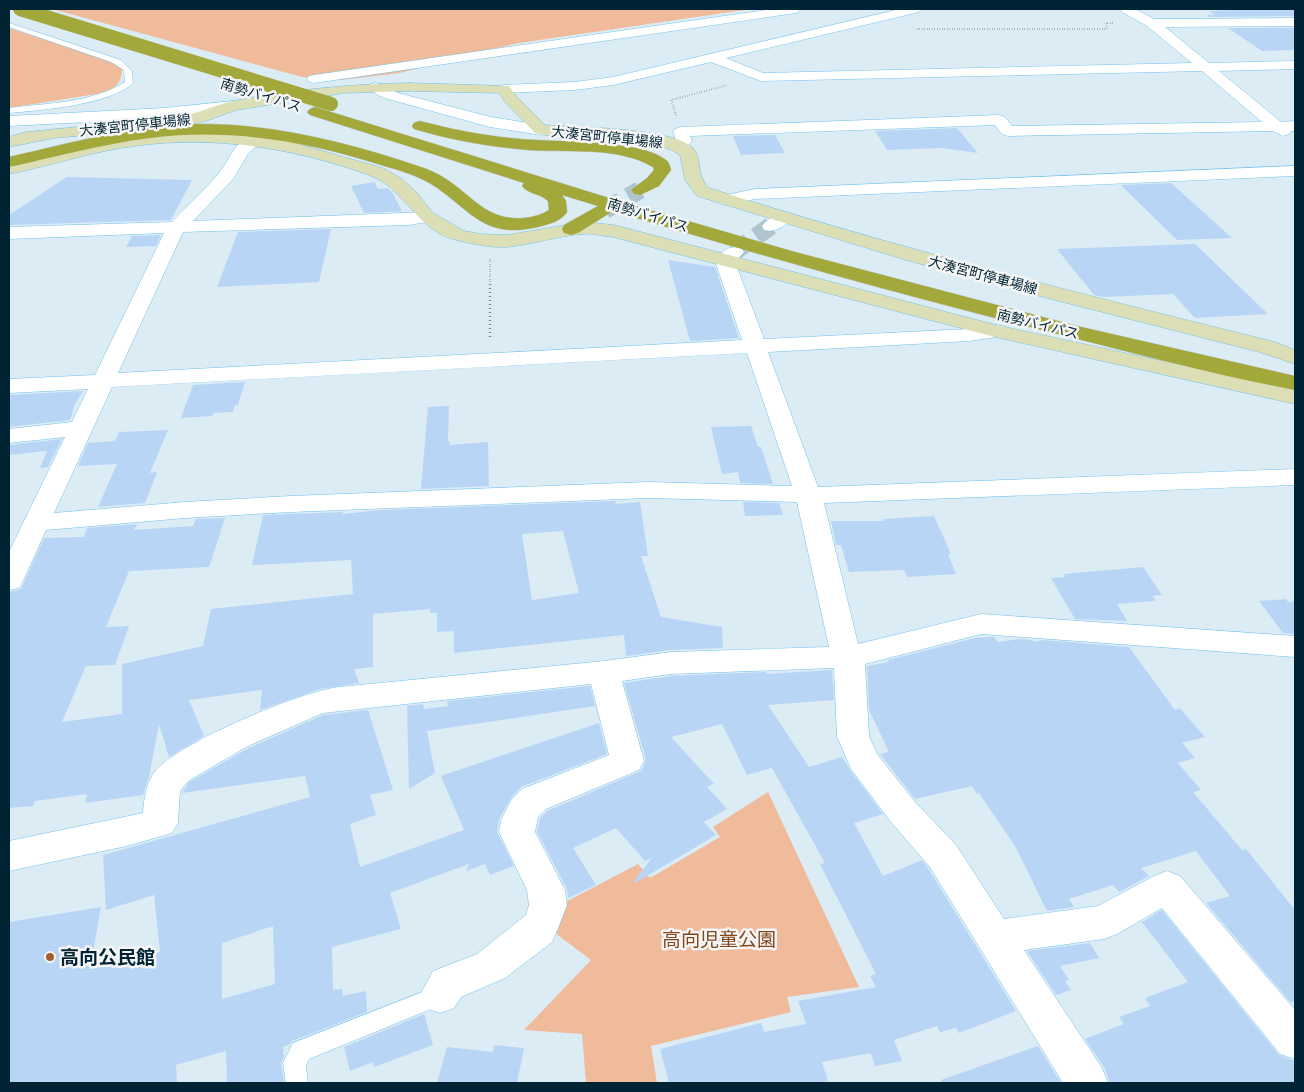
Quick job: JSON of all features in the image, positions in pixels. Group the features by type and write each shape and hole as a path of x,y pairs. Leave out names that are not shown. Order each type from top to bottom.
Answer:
{"highway":[{"name":"南勢バイパス","path":"20,9 731,226 903,273 1148,334 1295,364"},
{"name":"南勢バイパス","path":"9,16 713,235 924,294 1150,352 1295,383"},
{"path":"331,104 368,112"},
{"path":"10,166 126,136 194,129 243,130 300,138 411,169 446,186 475,213 493,221 526,224 546,220 558,212 557,200 554,196 543,190 352,129 315,112"},
{"path":"405,121 463,137 526,145 627,152 650,157 661,164 663,170 653,182 640,190"},
{"path":"571,229 605,210"}],"main road":[{"name":"大湊宮町停車場線","path":"9,142 26,137 54,133 178,122 201,118 233,106 345,89 376,87 504,88 511,100 541,130 680,139 690,157 690,171 696,186 703,192 727,200 777,222 1076,300 1267,347 1295,357"},
{"name":"大湊宮町停車場線","path":"10,166 133,141 188,136 214,136 287,146 377,172 396,183 412,197 427,217 458,235 490,240 529,238 571,229 591,228 614,231 729,256 995,331 1295,397"}],"street":[{"path":"314,79 796,9"},
{"path":"504,88 575,86 603,82 713,58 915,9"},
{"path":"1126,9 1152,23 1295,141"},
{"path":"1195,9 1208,22"},
{"path":"1152,23 1295,22"},
{"path":"495,53 376,87 380,92 483,121 541,130"},
{"path":"713,58 761,77 1295,65"},
{"path":"9,121 165,114 233,106"},
{"path":"680,139 999,120 1008,131 1295,126"},
{"path":"9,581 175,229 226,174 242,151 253,141"},
{"path":"727,200 754,194 1295,171"},
{"path":"9,233 175,229 427,217"},
{"path":"729,256 756,347 810,501 842,643 849,657 853,736 863,760 903,812 943,856 1087,1083"},
{"path":"9,386 756,347 969,335 995,331"},
{"path":"9,436 81,428"},
{"path":"37,523 195,509 648,490 826,496 1295,477"},
{"path":"9,857 28,851 128,832 160,823 163,792 167,781 173,775 215,749 264,724 318,702 604,672 671,663 849,657 981,624 1295,646"},
{"path":"440,995 447,984 492,966 538,930 544,919 548,906 546,890 517,832 519,820 524,809 534,799 627,761 604,672"},
{"path":"995,937 1104,922 1167,887 1295,1040"}],"lane":[{"path":"9,25 114,60 126,66 131,76 129,83 114,92 81,100 9,111"},
{"path":"297,1083 294,1062 301,1051 440,995"}],"path":[{"path":"914,29 1108,29 1106,23 1152,23"},
{"path":"680,139 672,100 761,77"},
{"path":"489,361 490,240"}],"green space":[{"path":"52,9 751,9 519,43 400,73 341,80 302,77"},
{"path":"9,28 113,62 122,68 121,77 115,86 103,93 9,108"},
{"name":"高向児童公園","path":"768,792 859,987 787,997 791,1012 651,1046 657,1083 586,1083 582,1034 524,1030 591,960 551,930 562,904 638,864 650,878 720,837 713,827"}],"building":[{"path":"1295,10 1295,16 1210,17 1207,15 1215,15 1209,11"},
{"path":"1228,28 1295,28 1295,50 1262,51"},
{"path":"957,128 978,153 942,148 887,150 875,131"},
{"path":"775,135 785,153 741,155 733,136"},
{"path":"67,177 192,180 171,220 9,225 9,215"},
{"path":"374,182 378,189 387,188 392,192 402,211 364,213 351,186"},
{"path":"1171,183 1232,238 1177,240 1121,185"},
{"path":"331,229 319,282 217,287 238,232"},
{"path":"161,235 156,246 126,247 132,236"},
{"path":"1195,244 1268,314 1195,318 1173,294 1104,297 1094,295 1057,249"},
{"path":"668,260 715,267 739,338 690,341"},
{"path":"245,382 238,405 235,405 233,412 214,413 212,416 181,418 193,385"},
{"path":"83,391 75,404 70,420 9,427 9,395"},
{"path":"449,406 448,441 450,441 450,445 488,442 489,486 421,489 428,407"},
{"path":"751,426 758,447 761,447 773,484 740,483 738,472 722,474 711,427"},
{"path":"168,430 150,473 157,472 145,503 98,507 117,464 78,466 88,443 115,441 119,432"},
{"path":"62,439 48,467 40,468 47,451 9,455 9,445"},
{"path":"615,501 616,504 640,502 648,556 641,556 661,617 722,627 723,648 671,650 626,656 624,635 454,653 454,631 437,632 437,613 430,613 430,609 373,614 373,667 354,669 359,683 320,689 260,710 262,690 189,700 204,736 169,757 159,724 149,777 143,795 85,803 87,794 35,801 33,806 9,808 9,592 21,589 44,538 84,537 87,528 137,524 134,530 193,526 196,519 225,518 209,567 129,571 106,627 129,626 115,665 86,666 62,722 122,714 122,664 203,646 211,609 353,594 351,560 252,565 263,515 343,512 343,514 381,510","holes":["563,531 579,593 532,600 522,534"]},
{"path":"743,502 779,503 783,515 745,516"},
{"path":"934,516 951,554 948,554 956,574 907,577 904,570 849,572 841,545 836,545 831,521 884,521 883,519"},
{"path":"1143,567 1162,595 1152,596 1156,601 1117,604 1127,621 1075,619 1051,578 1065,577 1064,574"},
{"path":"1286,599 1288,602 1295,601 1295,634 1283,633 1259,601"},
{"path":"994,637 998,642 1019,639 1032,640 1034,642 1043,640 1129,647 1175,710 1180,708 1205,737 1182,743 1195,758 1178,763 1201,790 1193,792 1242,850 1246,849 1295,910 1295,1001 1291,1003 1206,903 1230,896 1196,851 1141,868 1149,876 1119,892 1113,885 1069,899 1074,907 1047,911 1015,846 979,793 977,794 972,786 915,799 880,754 889,752 869,710 867,666 889,662 888,660 975,638"},
{"path":"832,670 834,700 768,705 809,767 842,757 883,814 854,823 883,876 922,860 1016,1011 959,1033 956,1028 940,1032 937,1026 894,1040 902,1061 875,1066 871,1053 822,1062 828,1081 815,1083 669,1083 660,1049 761,1023 764,1032 806,1024 798,1001 876,987 870,976 876,974 820,864 825,863 772,768 747,775 722,724 671,737 714,784 707,787 727,809 704,822 716,835 635,883 634,881 652,858 645,861 616,828 573,848 596,885 568,898 567,889 537,832 540,818 547,811 641,771 646,760 624,683 671,676 766,672 767,674"},
{"path":"590,686 595,706 427,731 435,773 409,789 407,706 423,704 424,709 448,706 447,701"},
{"path":"368,710 393,790 370,795 376,815 350,824 360,867 464,830 441,776 599,723 607,754 521,787 511,798 499,819 497,832 514,866 490,875 485,864 466,871 469,864 390,893 401,929 332,947 333,990 342,989 343,996 366,991 367,1012 292,1041 283,1047 284,1057 281,1063 284,1083 227,1083 226,1051 176,1065 177,1083 9,1083 9,922 101,907 90,969 160,952 154,895 106,910 103,855 310,797 305,776 182,793 189,782 249,748 323,715","holes":["273,926 275,984 222,999 222,943"]},
{"path":"1162,910 1279,1055 1295,1061 1295,1083 1110,1083 1104,1067 1085,1039 1124,1024 1119,1017 1150,1006 1145,998 1188,982 1142,922"},
{"path":"1090,943 1099,958 1060,966 1069,980 1065,981 1071,990 1056,995 1027,951"},
{"path":"424,1014 433,1045 374,1067 373,1062 350,1071 344,1047"},
{"path":"494,1045 524,1048 517,1083 437,1083 447,1047 493,1052"},
{"path":"1038,1046 1061,1083 942,1083 941,1080"}],"tunnel":[{"path":"605,210 640,190"},
{"path":"734,252 771,226"}],"place":[{"name":"高向公民館","path":"50,957"}]}
